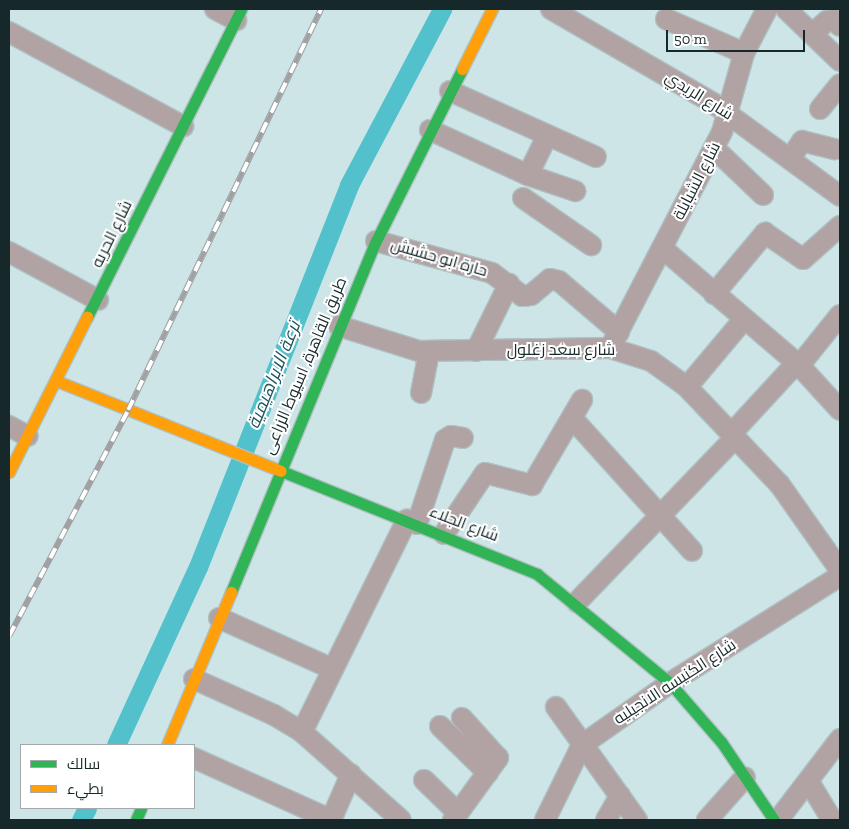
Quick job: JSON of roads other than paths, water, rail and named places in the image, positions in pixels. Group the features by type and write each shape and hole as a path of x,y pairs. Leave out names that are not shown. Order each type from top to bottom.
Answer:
{"main road":[{"name":"طريق القاهرة, اسيوط الزراعى","path":"167,744 376,240 492,9"},
{"name":"شارع الحريه","path":"9,472 98,300 239,14"},
{"name":"شارع الجلاء","path":"57,381 279,471 515,562 577,602 670,683 722,742 774,820"}],"street":[{"path":"214,9 239,14"},
{"name":"شارع الريدي","path":"551,9 728,113 840,196"},
{"name":"شارع الشبايلة","path":"614,340 714,148 728,113 744,53 767,9"},
{"path":"786,9 840,60"},
{"path":"666,19 744,53"},
{"path":"812,34 827,21 834,20 840,26"},
{"path":"9,32 183,126"},
{"path":"820,109 840,84"},
{"path":"450,91 596,157"},
{"path":"430,130 530,176 575,191"},
{"path":"547,136 520,205 592,245"},
{"path":"790,159 802,141 835,148"},
{"path":"714,148 762,195"},
{"path":"714,294 765,232 804,259 840,226"},
{"name":"حارة ابو حشيش","path":"376,240 492,273 527,296 550,279 558,281 614,340"},
{"path":"662,248 798,364 840,410"},
{"path":"9,252 98,300"},
{"path":"476,350 509,284"},
{"path":"577,602 734,435 840,316"},
{"path":"687,388 744,319"},
{"name":"شارع سعد زغلول","path":"339,326 401,347 429,352 614,340 651,361 687,388 734,435 780,485 840,570"},
{"path":"421,393 429,352"},
{"path":"444,534 485,472 532,485 582,400"},
{"path":"572,418 692,550"},
{"path":"9,426 28,436"},
{"path":"302,732 333,669 412,522 446,440 451,436 464,438"},
{"name":"شارع الكنيسه الانجيليه","path":"546,820 584,745 670,683 840,576"},
{"path":"219,618 333,669"},
{"path":"194,679 274,715 302,732 401,820"},
{"path":"556,707 637,820"},
{"path":"424,780 456,817 488,774 498,754 462,718"},
{"path":"440,726 488,774"},
{"path":"778,820 809,782 840,739"},
{"path":"195,758 331,820 351,774"},
{"path":"708,820 745,777"},
{"path":"809,782 832,820"},
{"path":"606,820 620,796"}],"waterway":[{"name":"ترعة الابراهيمية","path":"116,744 198,567 349,185 442,9"},
{"name":"ترعة الابراهيمية","path":"81,820 86,809"}],"railway":[{"path":"9,636 128,410 321,9"}]}
